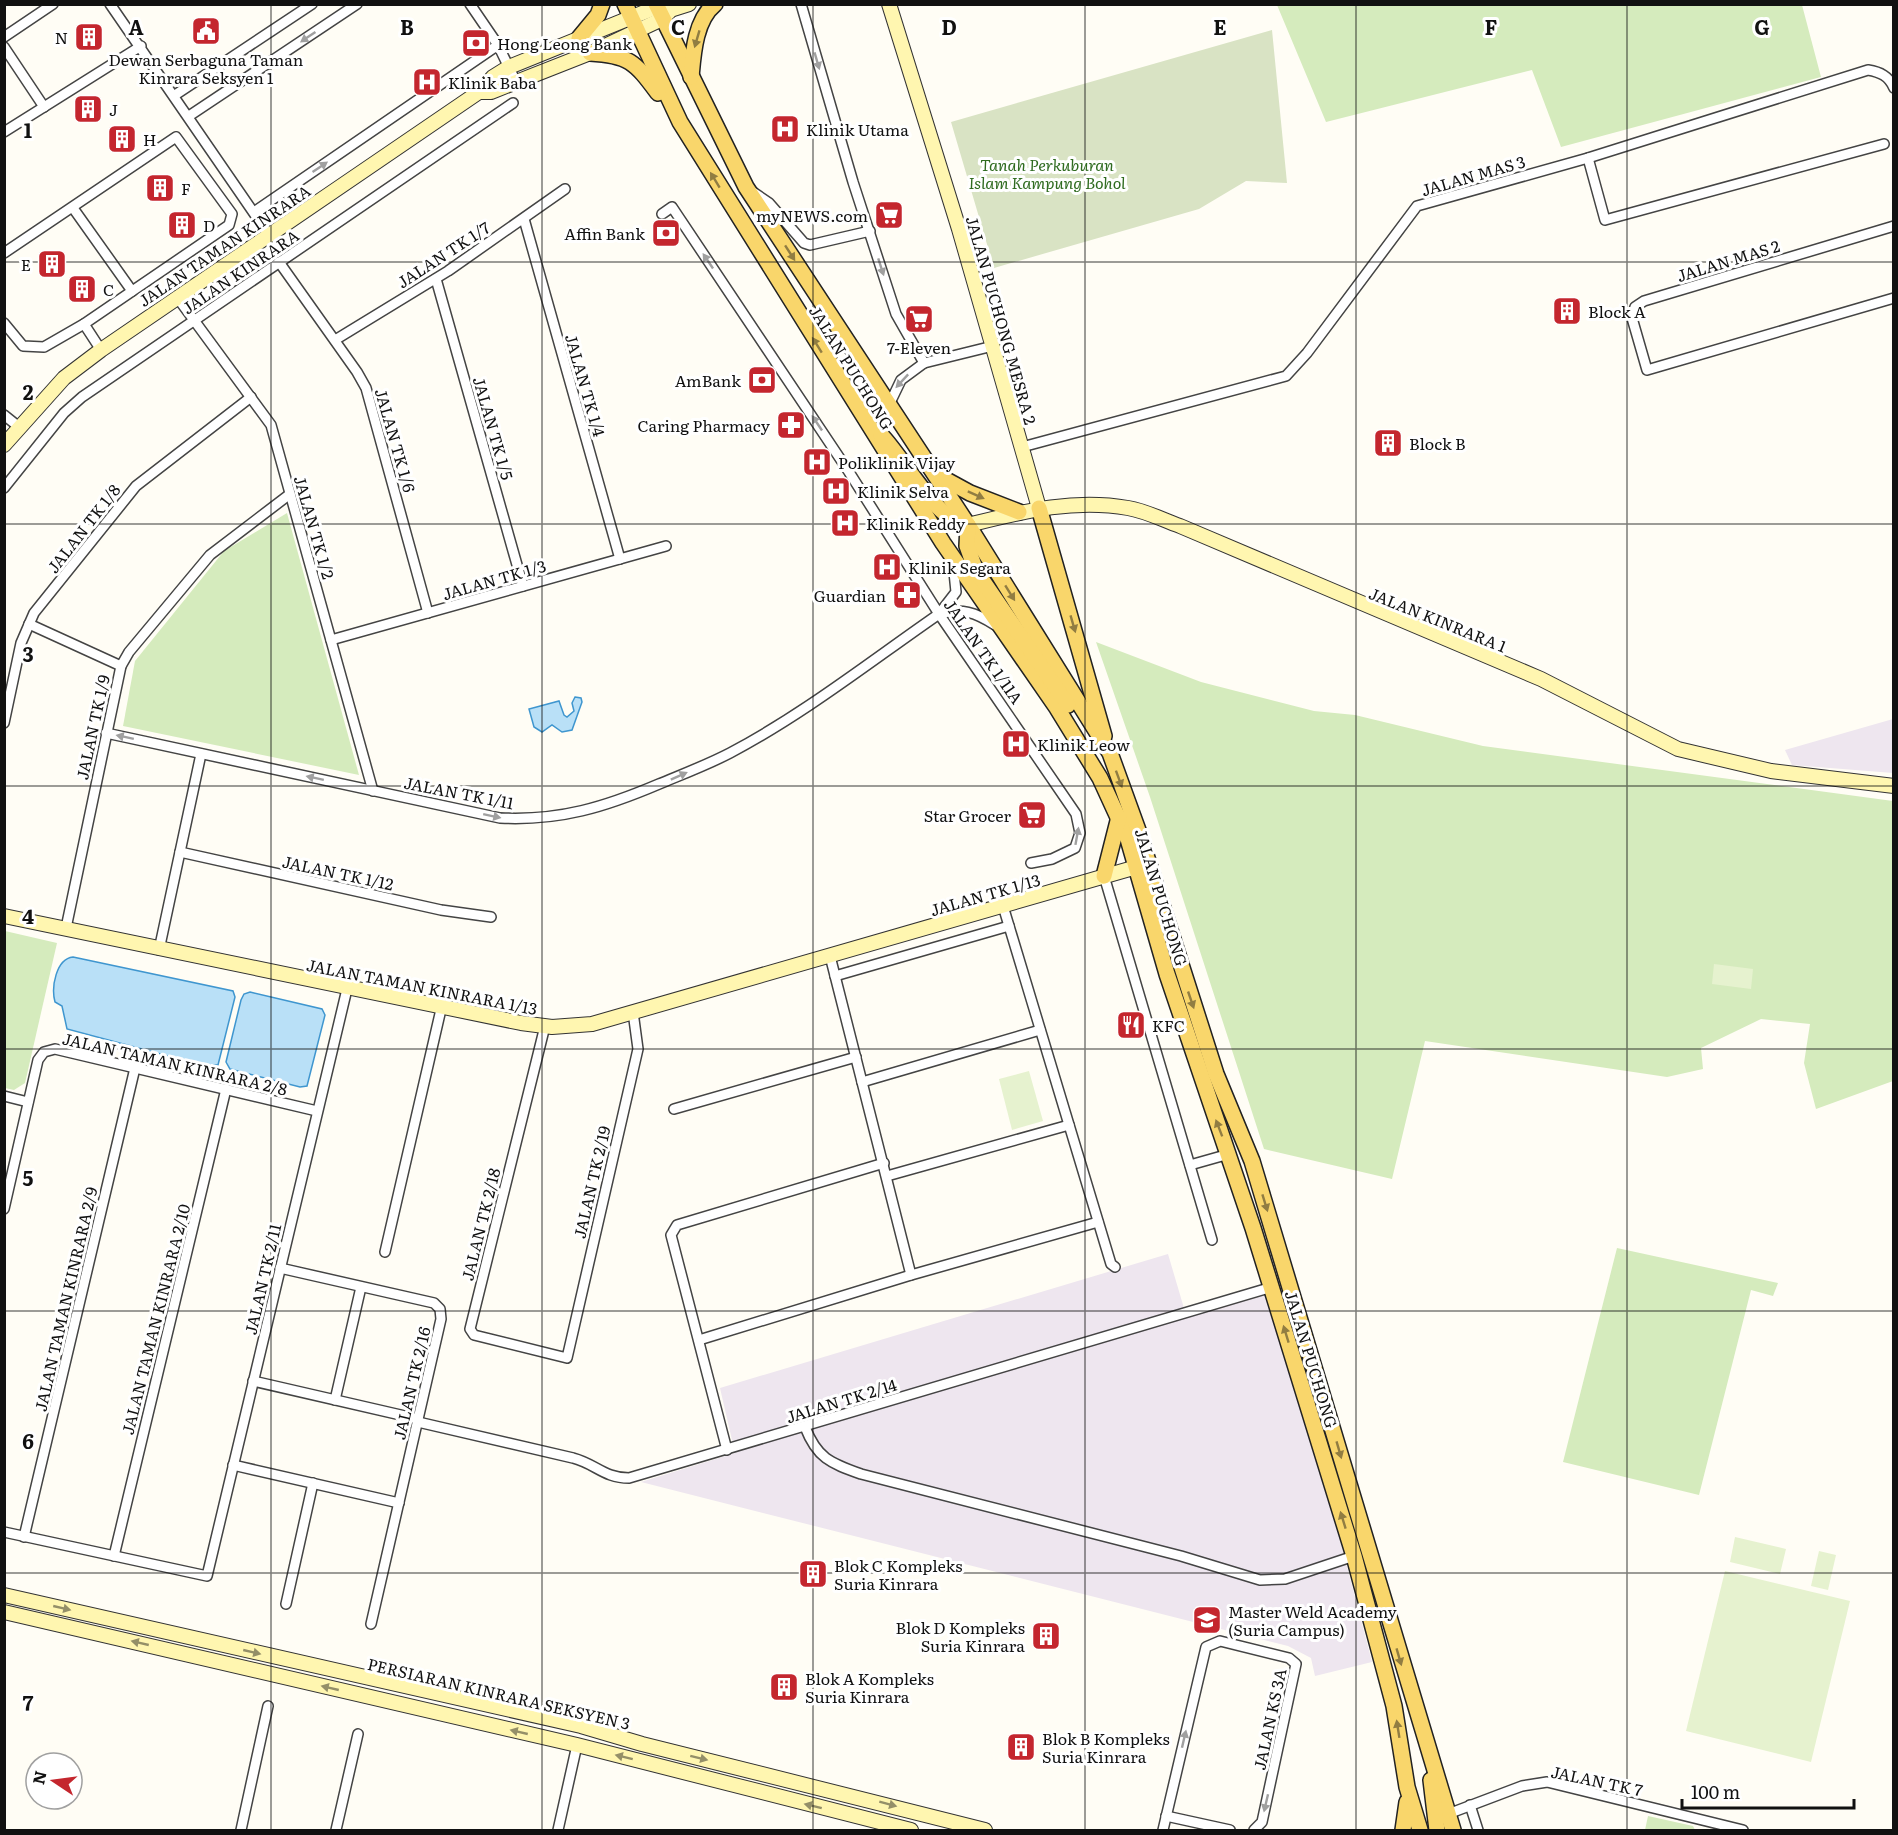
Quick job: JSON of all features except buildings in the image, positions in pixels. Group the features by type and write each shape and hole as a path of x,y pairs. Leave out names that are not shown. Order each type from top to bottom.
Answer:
{"main road":[{"path":"579,38 598,15 602,4"},
{"path":"691,78 694,48 700,26 715,4"},
{"name":"JALAN PUCHONG","path":"661,10 691,78 746,187 968,525 1110,753 1143,865 1216,1074 1252,1161 1453,1830"},
{"name":"JALAN PUCHONG","path":"630,17 680,122 951,557 1057,708 1101,778 1143,865 1167,974 1272,1287 1354,1556 1394,1706 1407,1787 1420,1830"},
{"path":"590,53 624,57 637,64 680,122"},
{"path":"863,418 896,450 945,516 960,525 968,525 968,546 976,571 1063,697 1088,740 1101,778"},
{"path":"934,474 970,493 1019,512"},
{"path":"1039,508 1110,753"},
{"path":"1104,876 1119,817"},
{"path":"1433,1768 1431,1784 1437,1830"},
{"path":"1403,1830 1407,1817 1407,1787"}],"street":[{"path":"4,37 53,4"},
{"path":"110,4 269,235"},
{"path":"174,95 312,4"},
{"path":"189,116 357,4"},
{"path":"470,4 498,45 516,82"},
{"path":"630,17 689,4"},
{"path":"801,4 896,314 924,363"},
{"name":"JALAN PUCHONG MESRA 2","path":"889,4 993,346 1039,508"},
{"name":"JALAN TAMAN KINRARA","path":"4,445 64,378 101,350 479,92 493,77 509,67 630,17"},
{"name":"JALAN TAMAN KINRARA","path":"479,92 491,92 590,53 630,17"},
{"path":"254,212 498,45"},
{"path":"4,132 141,46"},
{"path":"4,47 44,107"},
{"name":"JALAN MAS 3","path":"1022,447 1286,376 1307,353 1417,206 1588,158 1868,70 1880,72 1891,81 1893,88"},
{"name":"JALAN KINRARA","path":"4,488 64,413 82,397 513,102"},
{"path":"4,253 176,137 232,214 229,225 84,324 44,347 22,346 4,323"},
{"path":"1588,158 1605,220 1884,144"},
{"path":"746,187 768,203 804,243 810,244 870,231"},
{"name":"JALAN TK 1/7","path":"335,340 436,279 565,189"},
{"name":"JALAN TK 1/11A","path":"662,214 672,207 849,472 939,614 1076,814 1080,833 1075,848 1052,859 1031,863"},
{"path":"73,208 132,291"},
{"name":"JALAN TK 1/4","path":"524,219 620,559"},
{"name":"JALAN MAS 2","path":"1893,226 1638,304 1632,318 1647,370 1893,298"},
{"name":"JALAN TK 1/6","path":"279,262 366,388 428,613"},
{"name":"JALAN TK 1/5","path":"436,279 523,586"},
{"name":"JALAN TK 1/2","path":"177,297 271,425 373,791"},
{"path":"84,324 101,350"},
{"path":"889,405 901,380 924,363 993,346"},
{"name":"JALAN TK 1/8","path":"4,723 21,643 34,613 136,486 251,397"},
{"path":"4,415 19,427"},
{"name":"JALAN TK 1/9","path":"66,928 121,666 210,555 290,494"},
{"name":"JALAN KINRARA 1","path":"968,525 1039,508 1094,504 1130,508 1541,679 1678,749 1760,769 1893,786"},
{"name":"JALAN TK 1/3","path":"331,640 666,546"},
{"path":"939,614 956,592 951,557"},
{"path":"939,614 955,610 976,613 1000,629"},
{"name":"JALAN TK 1/11","path":"106,733 500,818 523,819 569,814 625,800 729,753 808,704 939,614"},
{"path":"29,624 121,666"},
{"path":"159,950 201,754"},
{"name":"JALAN TK 1/12","path":"180,852 441,910 491,917"},
{"name":"JALAN TK 1/13","path":"830,956 1143,865"},
{"path":"1104,876 1212,1240"},
{"path":"1003,906 1098,1222 1114,1267"},
{"name":"JALAN TAMAN KINRARA 1/13","path":"4,916 347,989 545,1026 592,1024 830,956"},
{"path":"836,976 1009,926"},
{"path":"830,956 884,1163 910,1275"},
{"name":"JALAN TK 2/11","path":"114,1556 207,1576 347,989"},
{"path":"385,1252 442,1005"},
{"name":"JALAN TK 2/19","path":"567,1358 638,1048 633,1012"},
{"name":"JALAN TK 2/18","path":"545,1026 470,1329 474,1335 567,1358"},
{"path":"862,1082 1040,1030"},
{"name":"JALAN TAMAN KINRARA 2/8","path":"4,1209 7,1186 38,1060 44,1052 55,1049 318,1112"},
{"path":"674,1109 856,1057"},
{"name":"JALAN TAMAN KINRARA 2/9","path":"24,1537 135,1068"},
{"name":"JALAN TAMAN KINRARA 2/10","path":"114,1556 226,1089"},
{"path":"4,1096 28,1102"},
{"path":"887,1176 1069,1125"},
{"path":"1190,1165 1229,1154"},
{"path":"727,1450 670,1235 676,1225 884,1163"},
{"path":"699,1340 910,1275 1098,1222"},
{"name":"JALAN TK 2/16","path":"280,1268 434,1303 440,1310 441,1319 371,1624"},
{"path":"335,1400 361,1287"},
{"name":"JALAN TK 2/14","path":"253,1381 583,1461 613,1478 629,1478 1272,1287"},
{"path":"805,1427 813,1446 830,1463 861,1474 1181,1556 1260,1580 1285,1579 1354,1556"},
{"path":"233,1465 399,1503"},
{"path":"285,1604 313,1483"},
{"path":"4,1532 114,1556"},
{"name":"PERSIARAN KINRARA SEKSYEN 3","path":"4,1595 581,1726 642,1744 985,1830"},
{"name":"PERSIARAN KINRARA SEKSYEN 3","path":"4,1611 577,1745 910,1830"},
{"name":"JALAN KS 3A","path":"1163,1830 1206,1647 1220,1641 1289,1658 1296,1664 1262,1822 1254,1830"},
{"path":"241,1830 268,1707"},
{"path":"492,1707 556,1727 566,1733 577,1745"},
{"path":"336,1830 358,1734"},
{"path":"558,1830 577,1745 583,1739 591,1737 642,1744"},
{"name":"JALAN TK 7","path":"1448,1814 1522,1786 1547,1782 1707,1826 1743,1830"},
{"path":"1470,1805 1478,1830"},
{"path":"1166,1816 1230,1830"}],"shaded area":[{"path":"1893,719 1893,773 1792,765 1785,750"},
{"path":"1168,1254 1186,1315 1265,1292 1343,1551 1372,1662 1315,1676 1311,1658 1288,1646 641,1482 735,1453 720,1388"}],"green space":[{"path":"1277,5 1802,5 1821,77 1561,147 1532,70 1326,122"},
{"name":"Tanah Perkuburan Islam Kampung Bohol","path":"1272,30 1287,183 1246,181 1199,209 994,268 951,122"},
{"path":"287,513 359,775 123,726 135,661 224,551"},
{"path":"1096,642 1201,682 1314,711 1355,715 1483,746 1893,801 1893,1081 1816,1109 1804,1063 1810,1024 1761,1019 1701,1048 1703,1069 1667,1077 1425,1041 1392,1179 1264,1149 1150,797"},
{"path":"5,931 57,943 25,1083 14,1090 5,1088"},
{"path":"1714,964 1753,969 1751,989 1712,984"},
{"path":"1029,1071 1043,1121 1012,1130 999,1079"},
{"path":"1617,1248 1778,1283 1773,1296 1751,1290 1699,1495 1563,1462"},
{"path":"1735,1537 1786,1549 1780,1574 1730,1562"},
{"path":"1819,1551 1836,1555 1828,1590 1811,1586"},
{"path":"1725,1571 1850,1601 1811,1762 1686,1731"},
{"path":"1648,1816 1693,1826 1695,1830 1645,1830"}],"water":[{"path":"575,697 581,698 582,702 572,730 562,732 552,725 542,732 534,727 529,709 559,701 567,717 574,711 572,703"},
{"path":"73,957 233,991 235,997 218,1065 202,1065 67,1029 62,1006 55,1002 54,982 62,963"},
{"path":"250,992 322,1009 325,1015 307,1086 300,1087 230,1069 226,1062 241,1000 244,994"}],"place":[{"name":"Dewan Serbaguna Taman Kinrara Seksyen 1","path":"206,31"},
{"name":"N","path":"89,37"},
{"name":"Hong Leong Bank","path":"476,43"},
{"name":"Klinik Baba","path":"427,82"},
{"name":"J","path":"88,109"},
{"name":"Klinik Utama","path":"785,129"},
{"name":"H","path":"122,139"},
{"name":"F","path":"160,188"},
{"name":"myNEWS.com","path":"889,215"},
{"name":"D","path":"182,225"},
{"name":"Affin Bank","path":"666,233"},
{"name":"E","path":"52,264"},
{"name":"C","path":"82,289"},
{"name":"Block A","path":"1567,311"},
{"name":"7-Eleven","path":"919,319"},
{"name":"AmBank","path":"762,380"},
{"name":"Caring Pharmacy","path":"791,425"},
{"name":"Block B","path":"1388,443"},
{"name":"Poliklinik Vijay","path":"817,462"},
{"name":"Klinik Selva","path":"836,491"},
{"name":"Klinik Reddy","path":"845,523"},
{"name":"Klinik Segara","path":"887,567"},
{"name":"Guardian","path":"907,595"},
{"name":"Klinik Leow","path":"1016,744"},
{"name":"Star Grocer","path":"1032,815"},
{"name":"KFC","path":"1131,1025"},
{"name":"Blok C Kompleks Suria Kinrara","path":"813,1574"},
{"name":"Master Weld Academy (Suria Campus)","path":"1207,1620"},
{"name":"Blok D Kompleks Suria Kinrara","path":"1046,1636"},
{"name":"Blok A Kompleks Suria Kinrara","path":"784,1687"},
{"name":"Blok B Kompleks Suria Kinrara","path":"1021,1747"}]}
